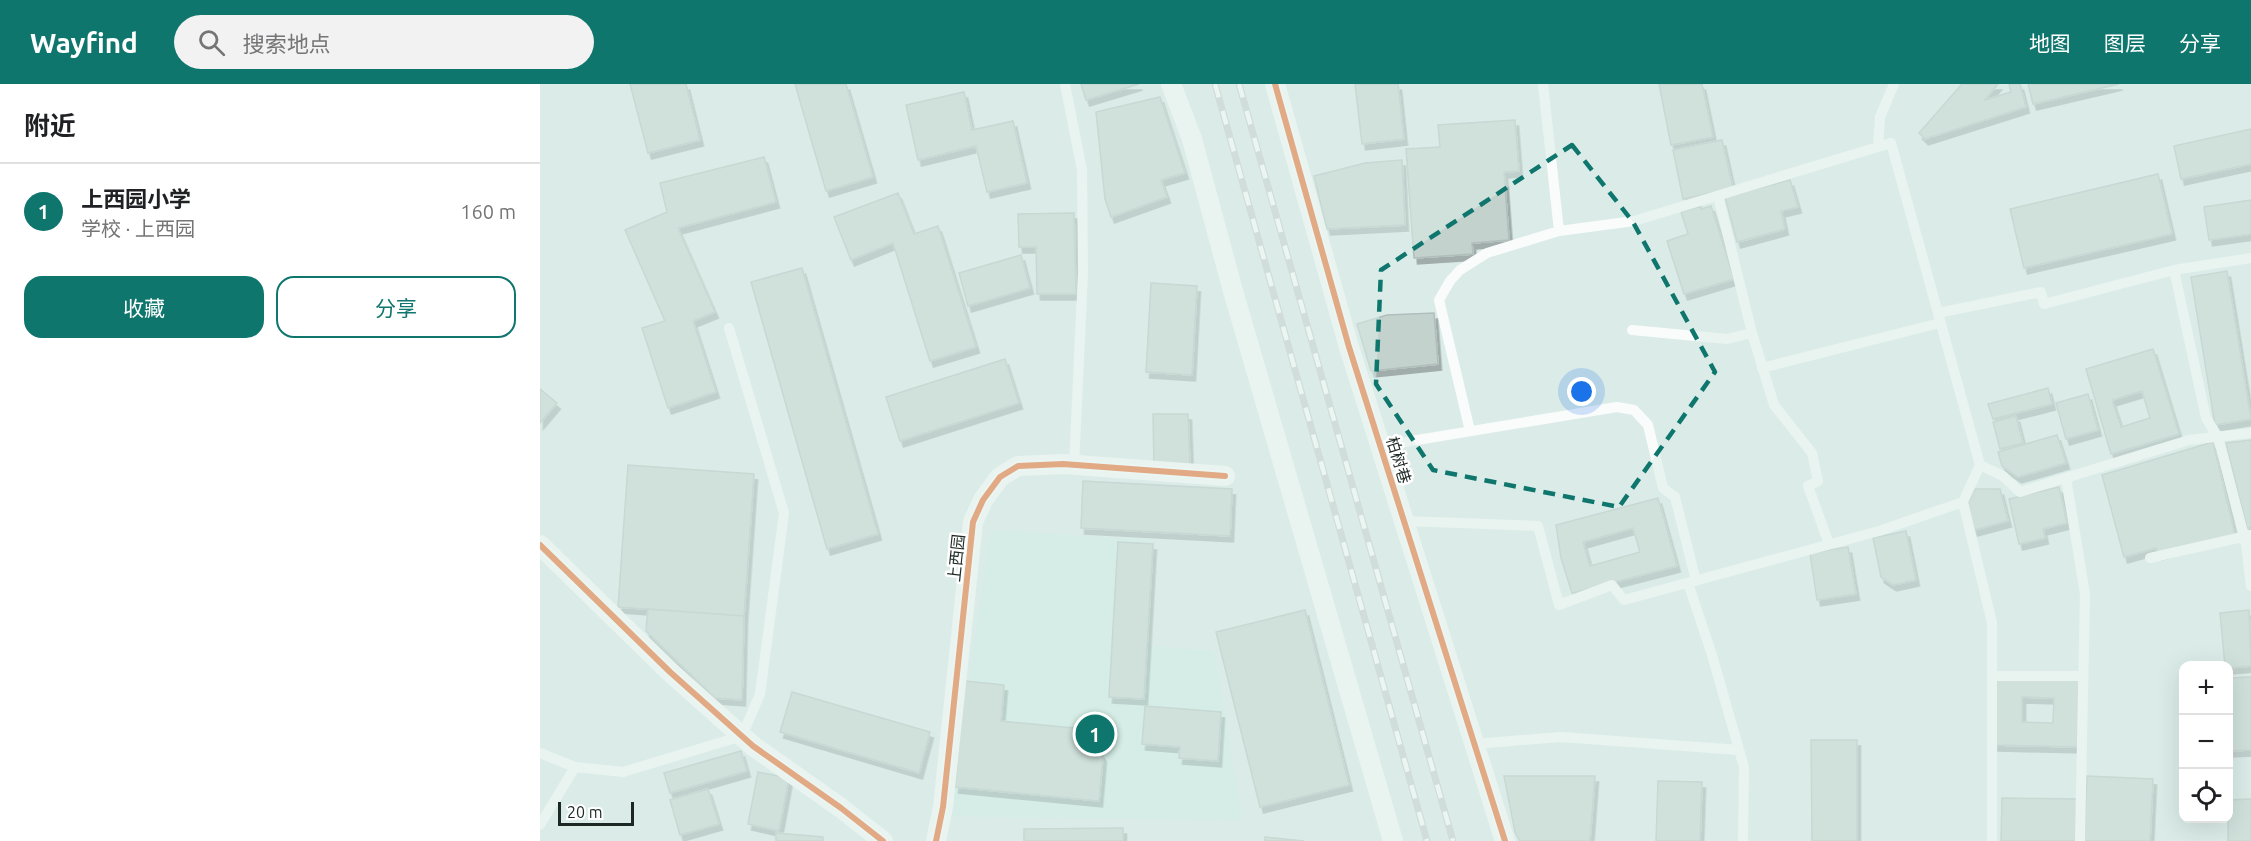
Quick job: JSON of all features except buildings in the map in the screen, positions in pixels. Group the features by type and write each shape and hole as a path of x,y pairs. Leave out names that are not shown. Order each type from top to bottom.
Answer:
{"street":[{"path":"1171,84 1192,139 1233,291 1393,841"},
{"name":"柏树巷","path":"1275,84 1349,347 1505,841"},
{"name":"上西园","path":"936,841 943,807 973,522 983,500 1000,477 1018,466 1074,465 1225,476"},
{"path":"540,545 670,672 742,736 883,841"}],"lane":[{"path":"1065,84 1082,170 1083,273 1074,465"},
{"path":"1543,84 1558,231"},
{"path":"1878,147 1880,117 1894,84"},
{"path":"1470,431 1439,300 1450,280 1460,270 1487,253 1558,231 1634,221 1890,143 1980,465 1963,502 1992,623 1992,841"},
{"path":"1718,196 1752,333 1774,405 1812,453 1818,481 1808,486 1829,544"},
{"path":"1762,368 2041,292 2044,304 2174,270 2251,258"},
{"path":"2174,270 2206,418 2218,437 2247,535 2251,586"},
{"path":"540,753 575,767 623,772 742,736 760,694 784,513 729,328"},
{"path":"1632,330 1726,339 1752,333"},
{"path":"1381,446 1617,407 1634,410 1647,425 1663,488 1675,497 1692,582 1744,767 1743,841"},
{"path":"1980,465 2003,476 2020,492 2189,440 2251,434"},
{"path":"2066,478 2085,594 2080,841"},
{"path":"1404,521 1538,526 1559,605 1612,585 1624,600 1879,531 1963,502"},
{"path":"2150,558 2247,535"},
{"path":"1992,676 2083,676"},
{"path":"1474,744 1561,737 1738,750"},
{"path":"540,825 575,767"}],"highlighted area":[{"path":"1572,145 1633,222 1715,372 1619,507 1433,470 1376,384 1381,270"}],"shaded area":[{"path":"991,530 1155,541 1150,646 1214,651 1242,820 949,816"}],"railway":[{"path":"1215,84 1427,841"},
{"path":"1239,84 1453,841"}],"cycle path":[{"path":"1275,84 1349,347 1505,841"},
{"path":"936,841 943,807 973,522 983,500 1000,477 1018,466 1063,464 1225,476"},
{"path":"540,545 670,672 753,746 841,808 883,841"}],"place":[{"name":"上西园小学","path":"1095,734"}]}
